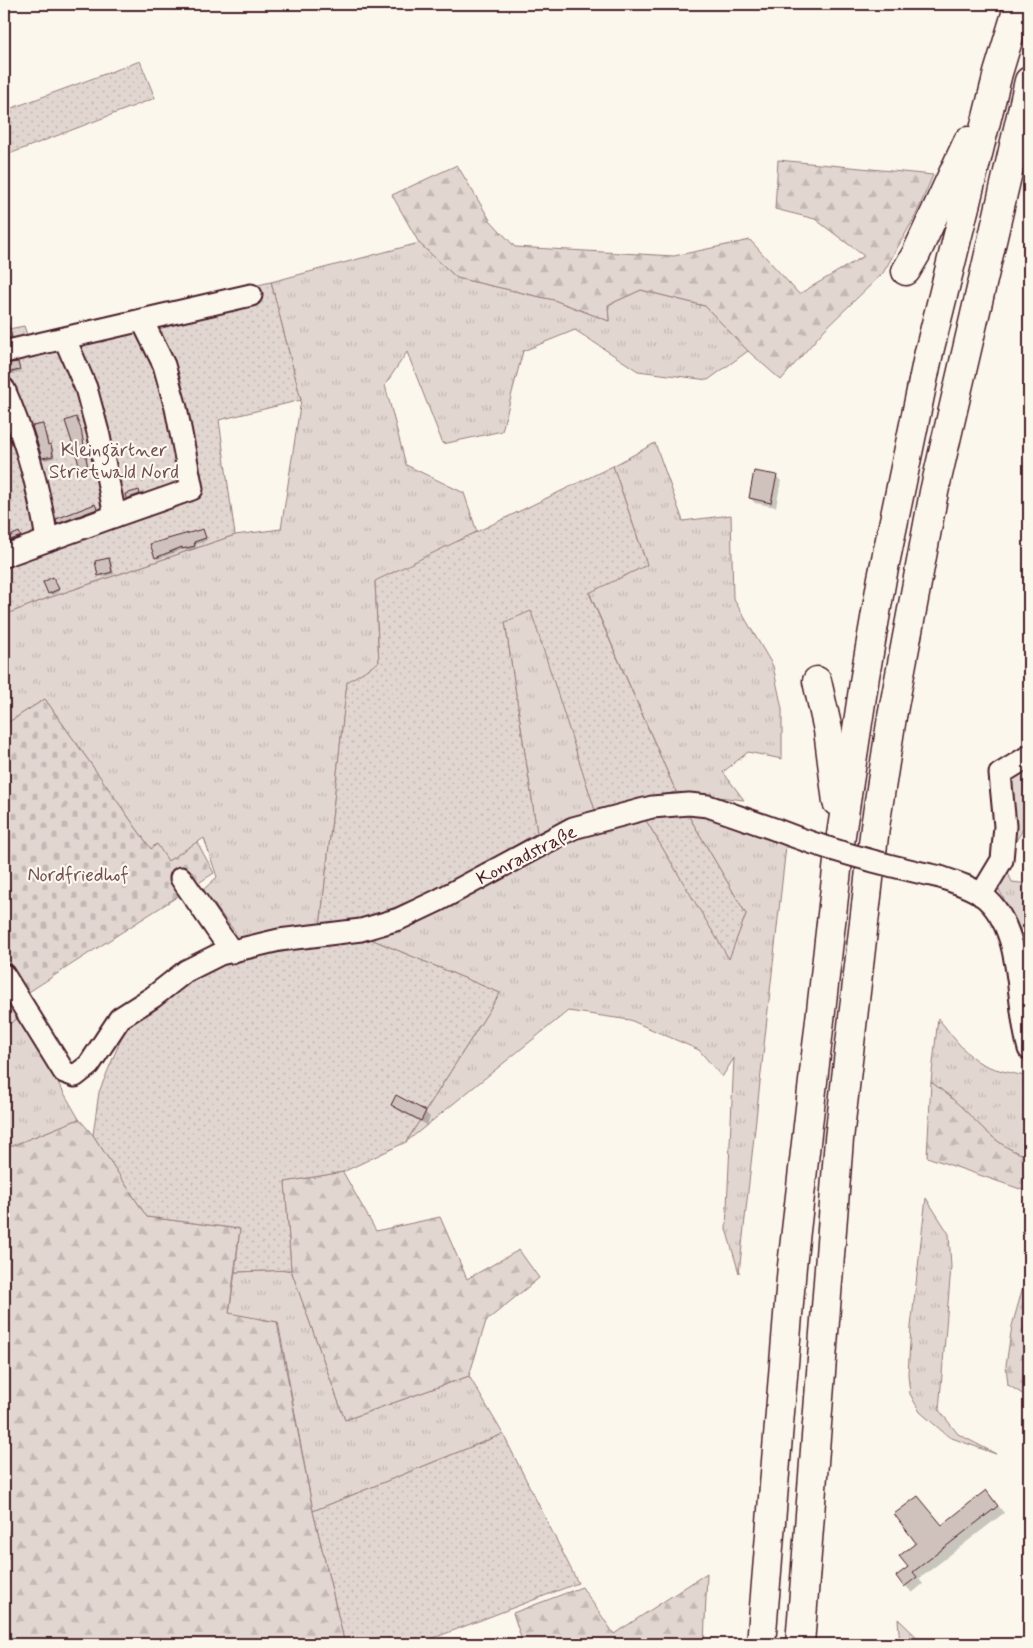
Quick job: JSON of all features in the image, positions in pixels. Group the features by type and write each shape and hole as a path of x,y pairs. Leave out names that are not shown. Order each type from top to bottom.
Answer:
{"highway":[{"path":"761,1644 792,1266 841,835 865,676 900,485 928,352 998,74 1019,4"},
{"path":"906,271 916,254 998,74"},
{"path":"800,1644 839,1140 875,827 892,717 934,492 1029,81"},
{"path":"817,681 828,730 841,835"}],"street":[{"path":"4,352 251,295"},
{"path":"4,556 192,490 176,408 164,365 142,320"},
{"path":"65,339 88,397 99,436 115,516"},
{"path":"4,389 14,412 41,501 47,540"},
{"path":"981,895 1002,860 1005,826 1000,774 1029,756"},
{"name":"Konradstraße","path":"4,975 64,1072 76,1076 89,1065 120,1018 153,997 186,971 220,954 279,940 361,930 399,919 437,901 573,828 652,807 689,804 708,806 836,852 887,866 940,877 965,886 981,895 991,904 1002,919 1011,943 1029,1049"},
{"path":"181,878 232,952"}],"green space":[{"path":"140,61 155,98 4,156 4,111"},
{"path":"778,160 933,175 916,215 883,273 824,330 781,380 748,351 705,306 641,290 608,305 609,321 554,300 457,278 419,243 392,195 457,165 490,220 515,247 674,256 750,240 799,294 864,256 815,219 775,209"},
{"path":"419,243 457,278 554,300 609,321 608,305 641,290 705,306 748,351 708,380 638,371 575,330 523,351 502,431 443,444 407,352 385,385 406,465 464,493 477,532 375,582 379,663 347,683 320,928 304,928 239,937 203,890 217,877 204,838 168,861 156,844 151,849 45,699 4,725 4,615 48,598 235,535 281,529 301,400 271,282"},
{"name":"Kleingärtner Strietwald Nord","path":"271,282 301,400 219,420 235,535 48,598 4,615 4,330 24,326 28,338"},
{"path":"655,443 683,521 731,515 733,598 773,666 782,709 782,759 748,752 723,772 744,800 676,792 589,592 647,565 613,466"},
{"path":"613,466 647,565 589,593 676,792 595,810 531,611 505,622 537,833 438,889 362,921 320,928 347,682 379,662 375,581"},
{"path":"532,610 595,810 563,821 537,833 505,622"},
{"name":"Nordfriedhof","path":"45,699 151,849 157,844 168,861 197,842 214,873 24,995 4,964 4,725"},
{"path":"1029,764 1029,813 1021,833 1010,850 1009,777"},
{"path":"687,813 708,815 786,846 739,1273 726,1229 734,1058 722,1077 699,1050 630,1020 568,1011 406,1142 500,993 368,938 575,834 644,817 729,958 746,914"},
{"path":"687,813 746,914 729,959 644,817"},
{"path":"1005,866 1012,882 1029,884 1029,962 1021,931 996,884"},
{"path":"368,938 500,993 406,1142 343,1172 285,1182 291,1270 235,1272 240,1229 147,1217 93,1135 99,1092 125,1029 211,966 346,939"},
{"path":"4,996 20,1017 4,1027"},
{"path":"20,1017 79,1119 4,1149 4,1027"},
{"path":"938,1018 961,1046 977,1061 995,1069 1029,1077 1029,1156 1018,1153 999,1142 952,1098 931,1082"},
{"path":"931,1082 952,1098 999,1142 1018,1153 1029,1156 1029,1196 1026,1191 927,1157"},
{"path":"79,1119 93,1135 147,1217 240,1229 229,1313 277,1322 313,1511 345,1644 4,1644 4,1149"},
{"path":"343,1172 376,1231 440,1217 467,1279 519,1250 539,1278 486,1321 469,1376 345,1420 291,1270 285,1182"},
{"path":"926,1198 949,1234 951,1267 939,1410 958,1434 996,1454 949,1437 920,1412 910,1394 908,1374 911,1327"},
{"path":"1029,1266 1029,1398 1008,1385 1006,1365 1012,1326"},
{"path":"291,1270 345,1420 469,1376 503,1434 313,1511 278,1322 229,1314 235,1272"},
{"path":"503,1434 578,1583 418,1644 345,1644 313,1511"},
{"path":"707,1573 704,1644 523,1644 513,1613 582,1587 614,1634"},
{"path":"898,1619 924,1644 900,1644"}],"building":[{"path":"4,323 8,323 12,337 4,339"},
{"path":"18,362 20,370 6,373 4,364"},
{"path":"76,417 81,429 88,468 81,470 65,421"},
{"path":"43,424 48,445 51,444 53,456 42,458 32,426"},
{"path":"754,471 777,475 771,503 749,498"},
{"path":"139,490 140,494 126,499 125,494"},
{"path":"95,504 97,509 57,524 56,519"},
{"path":"203,529 206,538 194,542 195,546 182,549 182,547 155,558 150,544"},
{"path":"19,532 21,536 5,542 4,539"},
{"path":"109,558 112,572 98,576 95,561"},
{"path":"53,577 59,589 48,594 43,582"},
{"path":"396,1095 426,1111 421,1121 391,1105"},
{"path":"986,1490 998,1506 913,1572 917,1577 904,1587 896,1576 908,1567 899,1556 916,1543 894,1514 918,1496 942,1525"}]}
